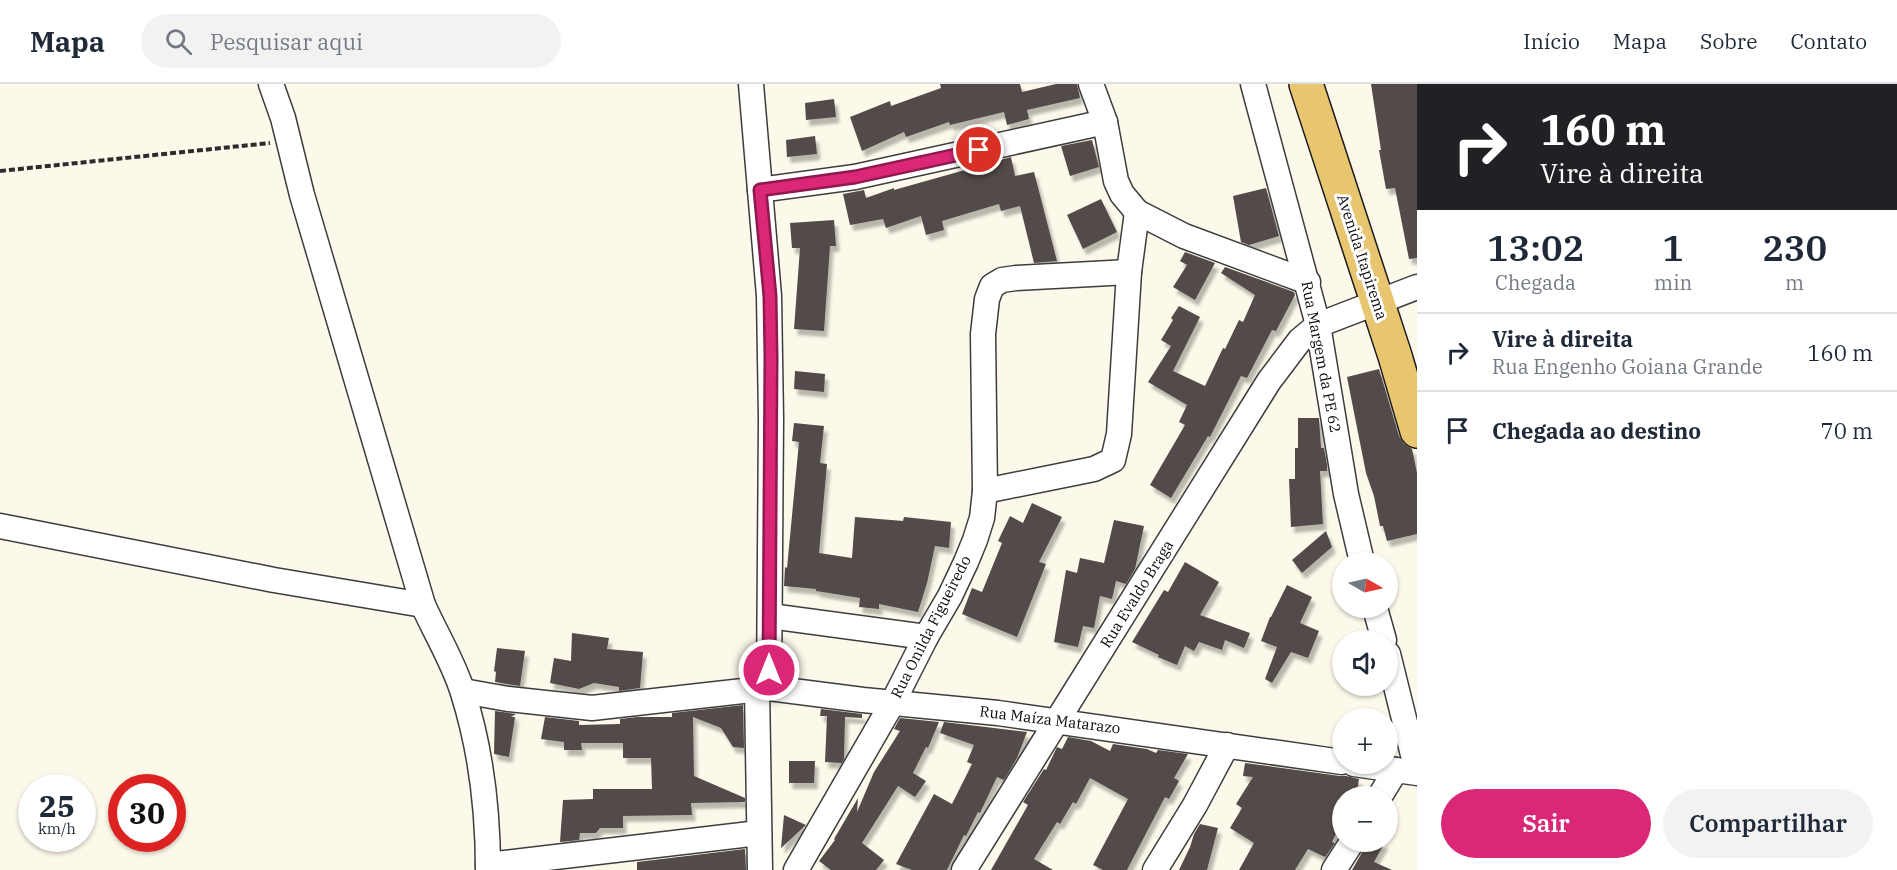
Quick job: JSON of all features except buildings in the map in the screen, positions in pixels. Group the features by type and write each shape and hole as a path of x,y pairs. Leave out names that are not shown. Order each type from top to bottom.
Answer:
{"main road":[{"name":"Avenida Itapirema","path":"1306,84 1417,431"}],"street":[{"path":"271,84 423,606 463,691 478,751 484,794 488,868 759,833"},
{"path":"751,84 770,296 771,357 770,616 763,688 759,870"},
{"path":"1091,84 1105,122 1116,181 1122,194 1137,212 1184,236 1308,282"},
{"name":"Rua Margem da PE 62","path":"1253,84 1318,325 1346,494 1360,552"},
{"path":"760,190 886,171 1105,122"},
{"path":"985,490 1094,469 1113,460 1119,434 1129,272 1137,212"},
{"name":"Rua Onilda Figueiredo","path":"796,870 893,702 926,637 950,597 982,518 985,490 983,334 987,299 992,286 1002,280 1016,278 1129,272"},
{"path":"1318,325 1417,287"},
{"name":"Rua Evaldo Braga","path":"964,870 1269,381 1300,340 1318,325"},
{"path":"0,526 274,580 423,606"},
{"path":"770,616 926,637"},
{"name":"Rua Maíza Matarazo","path":"463,691 508,699 592,708 763,688 1059,721 1332,761"},
{"path":"1392,786 1410,771 1396,696"},
{"path":"1155,870 1195,805 1227,745"},
{"path":"1334,870 1346,852"}],"path":[{"path":"0,171 288,141"}],"route":[{"path":"769,670 770,296 760,190 855,177 979,150"}]}
